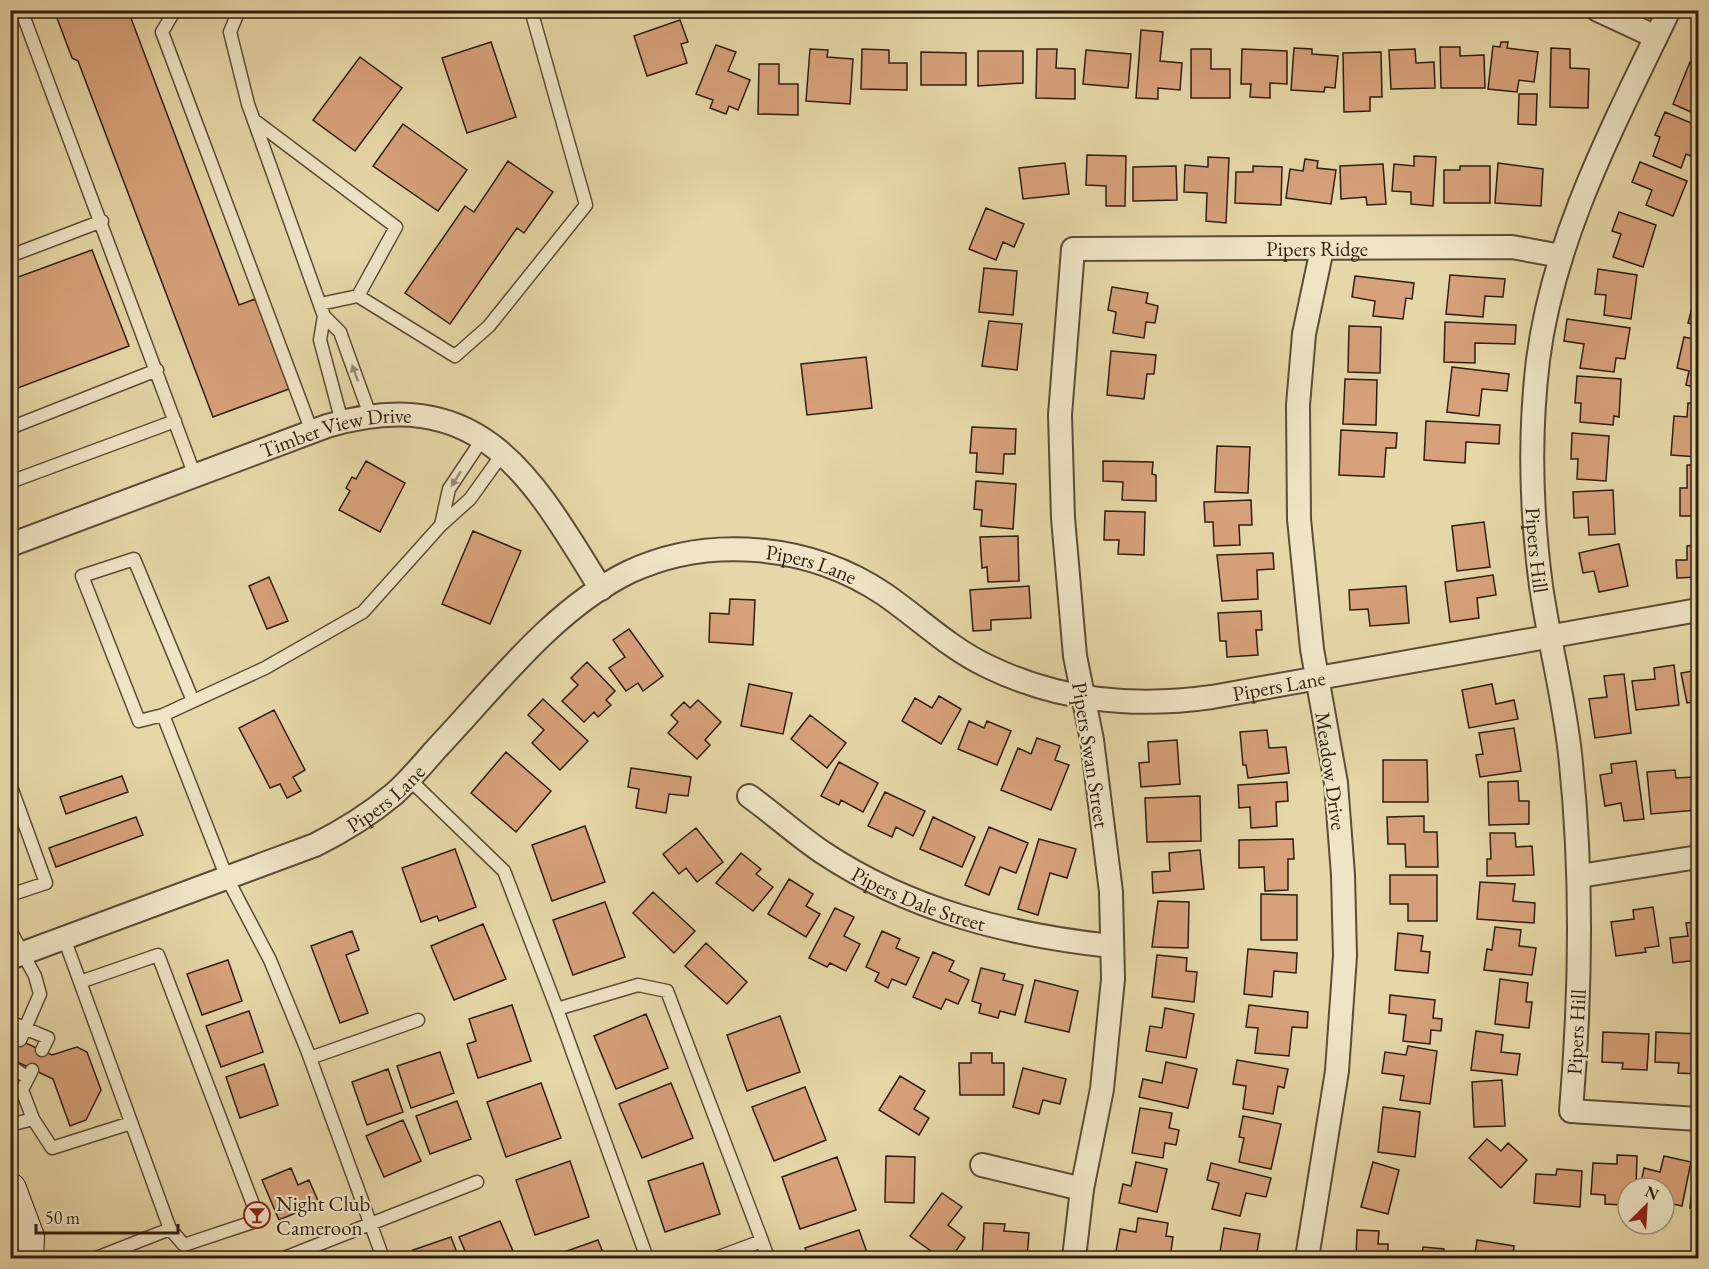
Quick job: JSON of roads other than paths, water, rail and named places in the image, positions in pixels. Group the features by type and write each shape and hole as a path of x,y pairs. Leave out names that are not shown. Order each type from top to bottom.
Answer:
{"main road":[{"path":"10,1189 28,1237 27,1258"}],"street":[{"path":"1598,10 1656,37"},
{"name":"Pipers Hill","path":"1669,10 1578,206 1561,256 1539,358 1532,439 1533,519 1549,636 1570,752 1580,876 1578,1029 1571,1111 1698,1119"},
{"name":"Pipers Ridge","path":"1073,249 1512,247 1561,256"},
{"name":"Pipers Swan Street","path":"1073,249 1060,415 1062,518 1075,656 1084,698 1111,892 1113,979 1102,1089 1082,1189 1074,1258"},
{"name":"Meadow Drive","path":"1307,1258 1334,1095 1345,967 1343,875 1336,783 1312,649 1299,519 1298,405 1304,334 1322,249"},
{"name":"Timber View Drive","path":"10,545 312,432 370,415 398,413 428,417 457,426 483,438 503,453 523,471 543,497 601,589"},
{"name":"Pipers Lane","path":"16,956 315,845 341,832 373,810 409,779 558,622 601,589 644,567 693,554 756,549 794,556 834,568 867,583 952,646 984,664 1030,684 1084,698 1137,704 1172,703 1318,679 1698,610"},
{"name":"Pipers Dale Street","path":"749,796 822,852 875,883 932,908 991,927 1051,940 1111,946"},
{"path":"1580,876 1698,857"},
{"path":"982,1165 1082,1189"}],"lane":[{"path":"14,10 23,15 102,221 195,476"},
{"path":"175,10 162,32 312,432"},
{"path":"239,10 230,32 253,119 324,316 339,332 370,415"},
{"path":"320,304 358,296 455,356 489,326 586,205 531,10"},
{"path":"253,119 396,227 358,296"},
{"path":"10,256 102,221"},
{"path":"324,316 320,340 342,422"},
{"path":"10,428 157,370"},
{"path":"10,482 175,421"},
{"path":"441,525 449,489 483,438"},
{"path":"193,701 134,559 82,576 138,722 163,715 264,669 363,612 441,525 470,500 503,453"},
{"path":"163,715 227,878 270,960 310,1058 383,1258"},
{"path":"409,779 504,871 557,1009 647,1258"},
{"path":"10,784 46,884 10,895"},
{"path":"10,930 16,956 35,976 40,994 20,1040"},
{"path":"64,938 131,1123 170,1229 184,1245 259,1220 159,955 80,982"},
{"path":"557,1009 638,985 667,991 768,1258"},
{"path":"310,1058 418,1020"},
{"path":"10,1023 48,1038 42,1050"},
{"path":"10,1066 30,1074 22,1090 33,1119 52,1148 131,1123"},
{"path":"10,1125 33,1119"},
{"path":"284,1258 371,1226 477,1182"},
{"path":"96,1258 170,1229"},
{"path":"716,1258 762,1241"}],"place":[{"name":"Night Club Cameroon","path":"257,1215"}]}
